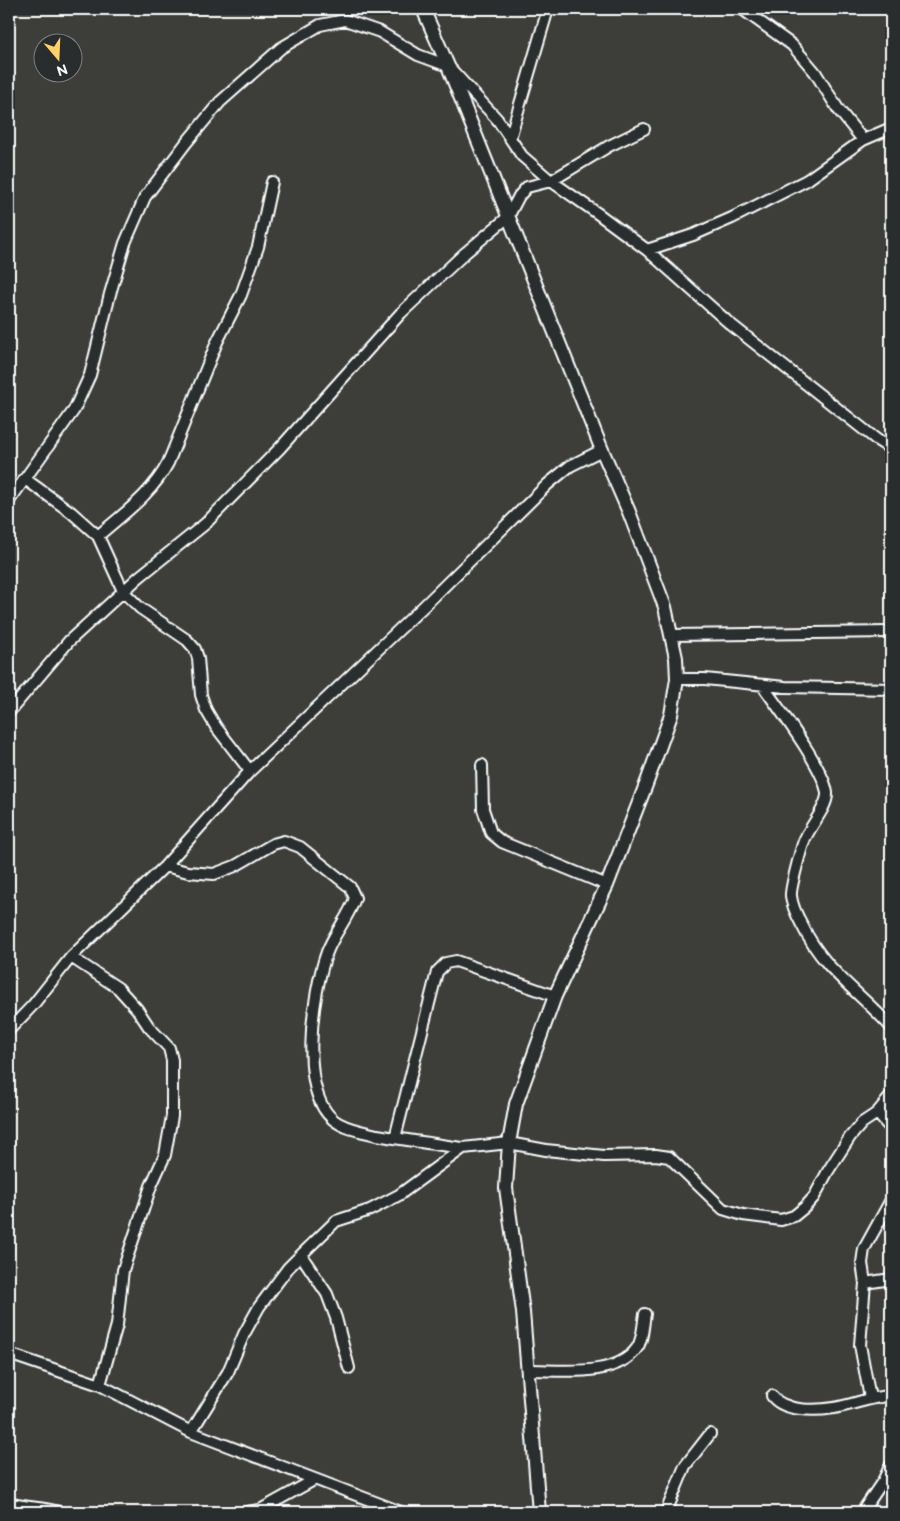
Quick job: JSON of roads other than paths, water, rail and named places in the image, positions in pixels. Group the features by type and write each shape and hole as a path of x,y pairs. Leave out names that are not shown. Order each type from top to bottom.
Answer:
{"street":[{"path":"423,9 448,66 647,559 665,607 672,635 678,679 670,715 647,782 607,884 556,996 516,1104 509,1143 506,1188 529,1370 532,1438 539,1512"},
{"path":"510,138 548,9"},
{"path":"742,9 792,45 815,72 838,108 863,140"},
{"path":"9,501 74,410 90,375 125,243 145,197 220,102 281,48 320,25 345,20 380,32 418,55 448,66 497,119 522,156 550,181 647,250 728,323 891,449"},
{"path":"647,250 692,235 732,218 807,180 863,140 891,128"},
{"path":"9,712 69,641 123,591 205,524 280,448 402,314 465,253 508,217 519,196 527,187 550,181 601,151 644,129"},
{"path":"98,536 152,488 168,463 217,342 241,295 258,247 272,182"},
{"path":"877,440 891,438"},
{"path":"9,1030 33,1005 71,957 165,866 250,771 424,606 548,484 570,466 602,450"},
{"path":"26,479 71,512 98,536 123,591 140,608 188,640 198,658 201,695 206,710 216,727 250,771"},
{"path":"672,635 891,632"},
{"path":"678,679 705,679 763,686 891,689"},
{"path":"763,686 810,756 825,782 827,796 804,840 790,895 796,913 819,955 891,1027"},
{"path":"482,765 483,809 491,833 502,842 607,884"},
{"path":"165,866 188,872 214,874 234,866 273,844 284,841 300,847 350,887 355,898 351,909 327,951 314,1004 311,1068 323,1106 339,1124 356,1131 464,1148 509,1143 546,1150 604,1156 656,1155 669,1157 723,1209 743,1215 781,1220 794,1216 805,1208 814,1197 828,1170 850,1137 862,1124 877,1113 891,1096"},
{"path":"71,957 118,988 137,1009 149,1027 169,1048 172,1060 172,1116 165,1155 151,1186 123,1270 117,1324 100,1385"},
{"path":"395,1138 437,972 446,963 456,961 556,996"},
{"path":"877,1113 891,1129"},
{"path":"191,1432 228,1372 244,1334 259,1307 288,1268 336,1221 370,1210 399,1196 464,1148"},
{"path":"870,1398 860,1345 865,1283 862,1263 864,1249 891,1200"},
{"path":"301,1255 327,1294 336,1318 349,1368"},
{"path":"865,1283 891,1279"},
{"path":"529,1370 600,1369 624,1362 639,1346 645,1314"},
{"path":"9,1354 100,1385 191,1432 402,1512"},
{"path":"772,1396 776,1402 782,1405 811,1410 834,1408 870,1398 891,1396"},
{"path":"666,1512 684,1466 710,1434"},
{"path":"862,1512 883,1481 891,1465"},
{"path":"246,1512 260,1510 314,1480"},
{"path":"9,1503 46,1508 59,1512"}]}
